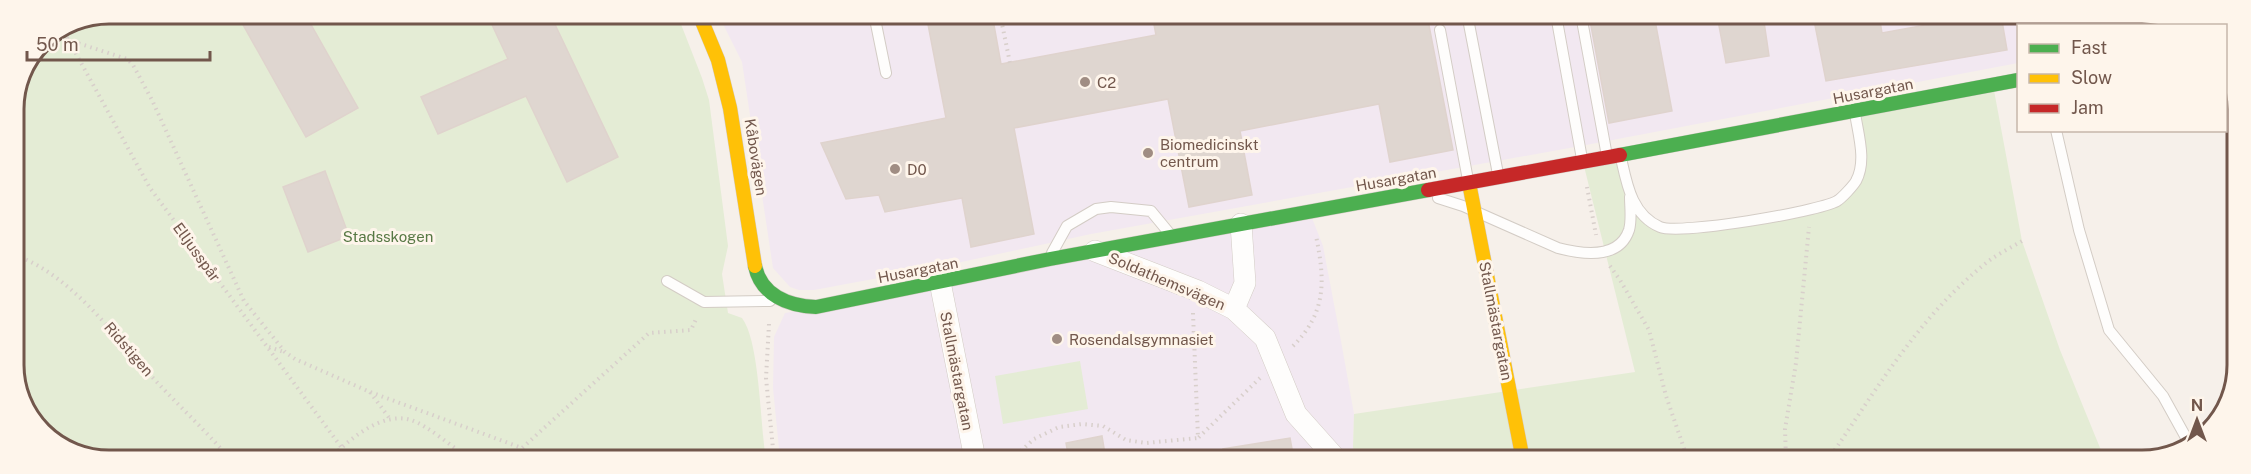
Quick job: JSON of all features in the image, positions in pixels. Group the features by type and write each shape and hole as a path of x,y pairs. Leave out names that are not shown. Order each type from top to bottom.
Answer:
{"street":[{"name":"Kåbovägen","path":"703,24 731,102 757,276 780,301"},
{"name":"Husargatan","path":"780,301 796,307 816,307 1050,259 2017,80"},
{"name":"Stallmästargatan","path":"1469,183 1521,450"},
{"path":"1234,309 1245,283 1241,224"},
{"name":"Soldathemsvägen","path":"1094,251 1198,291 1234,309 1265,338 1296,414 1328,450"},
{"name":"Stallmästargatan","path":"940,282 973,450"}],"lane":[{"path":"876,24 886,73"},
{"path":"1469,24 1498,178"},
{"path":"1558,24 1583,162"},
{"path":"1583,24 1614,156 1629,193 1642,215 1662,228 1690,229 1720,225 1838,201 1856,181 1862,159 1854,111"},
{"path":"1440,30 1469,183"},
{"path":"2056,132 2079,230 2109,330 2163,396 2186,438"},
{"path":"1419,192 1474,211 1558,248 1574,252 1600,253 1618,247 1629,232 1629,193"},
{"path":"1050,259 1067,226 1096,209 1111,207 1151,211 1172,236"},
{"path":"667,281 704,302 780,301"}],"path":[{"path":"1002,24 1010,63"},
{"name":"Elljusspår","path":"66,36 150,188 343,450"},
{"path":"62,38 127,59 133,65 152,100 244,301 285,352 295,359 370,392 522,448 649,333 691,330 704,302"},
{"path":"1583,162 1600,253 1620,280 1649,330 1666,396 1685,450"},
{"path":"1786,450 1785,429 1796,363 1809,234 1808,208"},
{"path":"1835,450 1905,349 1947,299 1991,259 2022,241"},
{"name":"Ridstigen","path":"24,260 61,281 100,316 153,377 222,450"},
{"path":"773,450 766,378 768,327 780,301"},
{"path":"267,346 285,352"},
{"path":"370,392 390,419"},
{"path":"338,450 371,428 390,419 402,418 413,421 456,450"},
{"path":"1022,450 1034,439 1059,427 1082,424 1103,426 1126,440 1146,443 1198,438"}],"shaded area":[{"name":"Biomedicinskt centrum","path":"723,24 2017,24 2017,63 1586,145 1091,234 943,266 814,290 799,290 790,287 773,268 742,62"},
{"name":"Rosendalsgymnasiet","path":"1312,218 1323,246 1341,341 1354,414 1354,450 779,450 773,388 774,337 785,313"}],"green space":[{"name":"Stadsskogen","path":"109,24 681,24 709,100 728,246 722,274 728,313 742,318 748,330 756,364 765,450 109,450 77,444 67,439 49,425 33,402 26,381 24,365 24,104 30,77 38,62 62,38 77,30"},
{"path":"1993,85 2022,241 2060,350 2101,450 1354,450 1354,414 1635,372 1583,162 1620,155 1630,193 1662,227 1690,229 1837,201 1856,181 1862,159 1854,111"},
{"path":"1080,361 1088,409 1003,424 995,376"}],"building":[{"path":"243,24 311,24 358,108 306,137"},
{"path":"492,24 555,24 618,157 567,182 526,96 438,134 421,97 508,59"},
{"path":"928,24 994,24 1001,64 1156,35 1154,24 1429,24 1453,150 1390,162 1379,104 1240,131 1252,195 1189,207 1168,99 1014,128 1034,234 971,247 962,198 885,212 879,195 846,199 821,143 946,118"},
{"path":"1591,24 1656,24 1672,111 1609,123"},
{"path":"1719,24 1764,24 1769,56 1726,63"},
{"path":"1815,24 1880,24 1882,33 1932,24 2003,24 2007,50 1826,81"},
{"path":"325,171 349,236 308,252 283,187"},
{"path":"1102,436 1104,450 1067,450 1066,443"},
{"path":"1290,438 1292,450 1223,450"}],"traffic: fast":[{"path":"1620,155 2017,80"},
{"path":"755,266 763,284 777,297 796,304 816,307 1050,259 1428,190"}],"traffic: slow":[{"path":"703,24 718,60 730,108 755,266"},
{"path":"1469,183 1521,450"}],"traffic: jam":[{"path":"1428,190 1620,155"}],"place":[{"name":"C2","path":"1085,82"},
{"name":"Biomedicinskt centrum","path":"1148,153"},
{"name":"D0","path":"895,169"},
{"name":"Rosendalsgymnasiet","path":"1057,339"}]}
